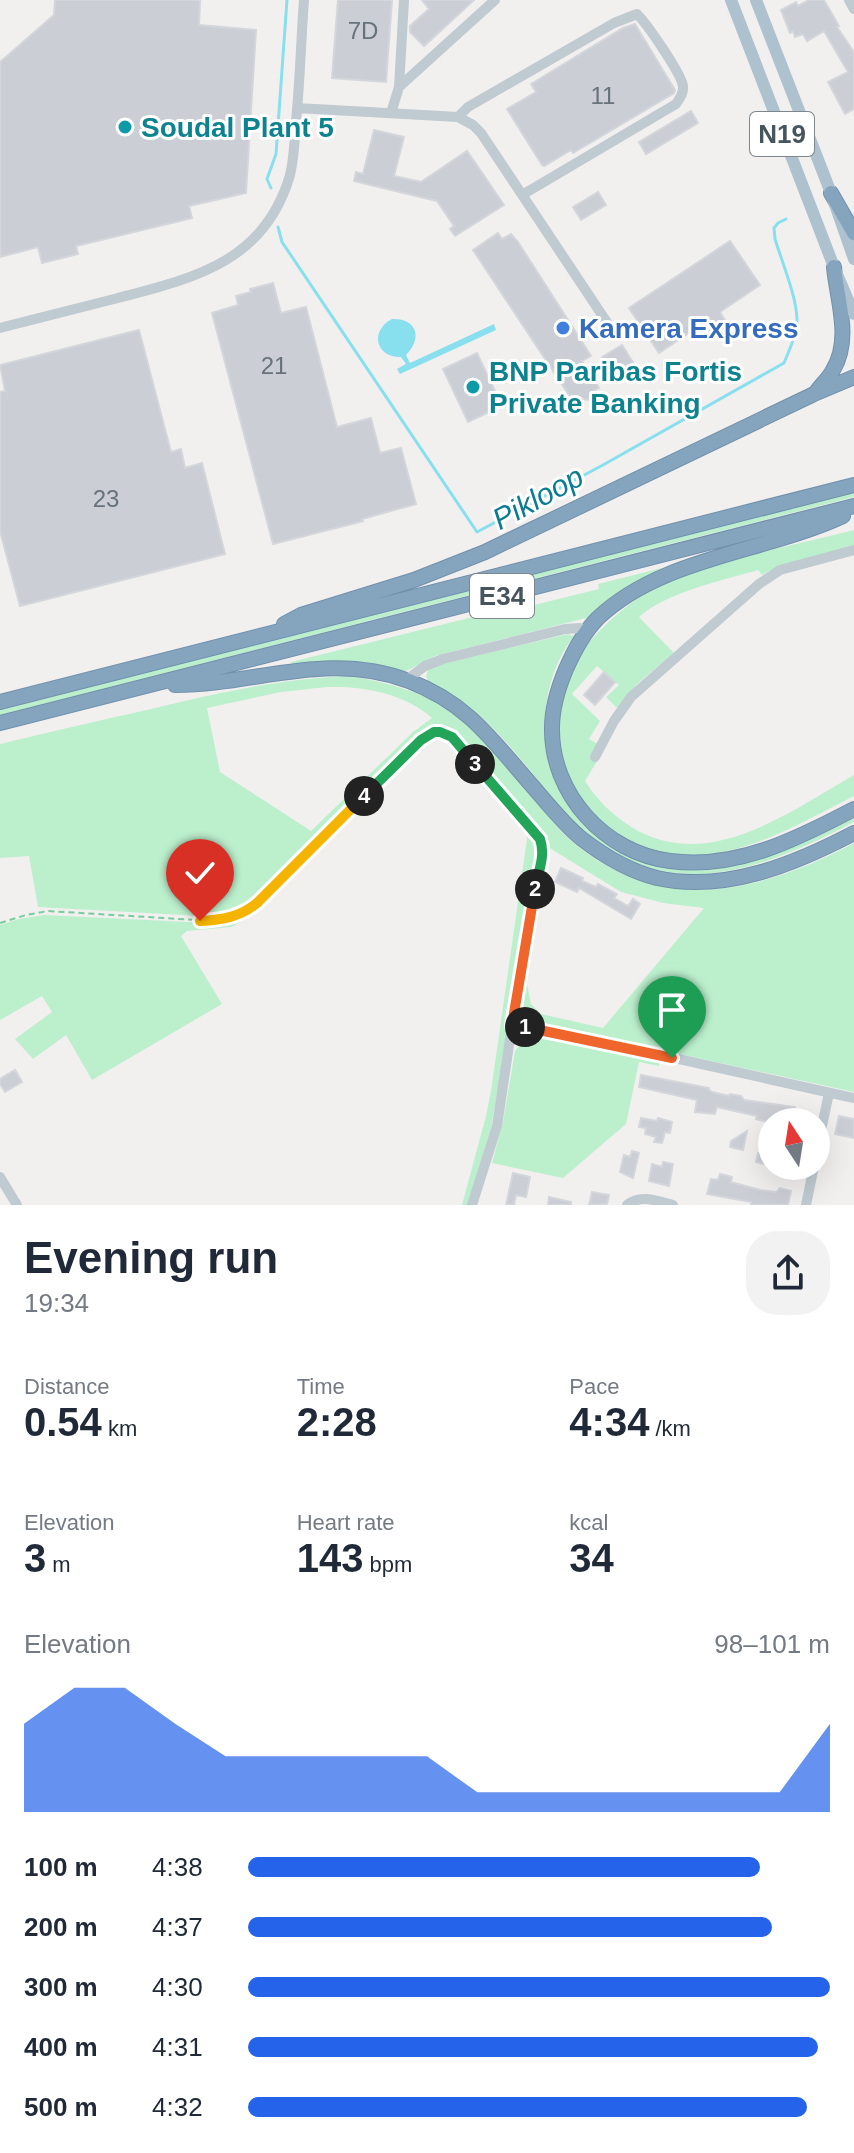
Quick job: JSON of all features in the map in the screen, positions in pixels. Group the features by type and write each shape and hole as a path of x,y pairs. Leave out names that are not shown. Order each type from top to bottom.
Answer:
{"highway":[{"path":"831,193 854,233"},
{"path":"814,394 834,370 841,348 842,323 834,267"},
{"path":"270,633 301,615 414,580 514,539 854,377"},
{"name":"E34","path":"0,702 854,485"},
{"path":"854,508 818,526 688,567 620,601 597,619 578,643 558,688 551,730 560,774 573,799 591,822 616,841 644,855 672,862 731,859 780,845 854,809"},
{"name":"E34","path":"0,723 854,508"},
{"path":"150,685 193,685 298,670 337,668 406,680 448,700 466,713 497,743 579,837 618,863 673,880 736,877 775,868 854,833"}],"main road":[{"name":"N19","path":"731,0 854,314"},
{"name":"N19","path":"756,0 854,259"}],"street":[{"path":"0,328 205,273 232,258 269,221 291,173 304,0"},
{"path":"391,113 399,87 404,0"},
{"path":"399,87 495,0"},
{"path":"849,0 854,9"},
{"path":"458,117 468,107 614,23 637,14 648,24 683,83 676,104 522,195"},
{"path":"297,108 458,117 473,125 614,333"},
{"path":"595,757 631,697 759,584 780,570 854,550"},
{"path":"406,680 425,666 443,659 565,629 588,630"},
{"path":"421,740 434,732 452,737 543,845 497,1126 472,1205"},
{"path":"512,1025 854,1098"},
{"path":"826,1108 829,1093"},
{"path":"0,1177 17,1205"},
{"path":"806,1205 811,1180"},
{"path":"627,1205 641,1198 673,1205"}],"path":[{"path":"0,923 48,911 200,921 238,915 262,899 421,740"}],"green space":[{"path":"854,492 854,497 0,715 0,710"},
{"path":"854,530 854,546 762,575 758,570 712,583 650,608 639,617 674,653 637,684 617,708 606,697 619,685 597,666 572,694 600,721 589,739 605,748 585,781 600,801 619,818 633,828 662,840 690,844 719,841 748,832 776,820 854,775 854,796 778,834 717,853 689,855 655,852 615,835 594,816 577,794 566,768 560,740 560,712 566,683 584,649 602,628 630,604 680,578 738,558"},
{"path":"670,566 671,570 594,616 435,656 406,671 292,666 291,662 599,589 598,584"},
{"path":"568,634 574,636 556,666 545,721 554,776 580,812 632,854 668,868 717,868 764,857 854,818 854,822 774,858 736,869 699,874 662,871 627,859 592,837 557,803 479,715 429,683 426,676 434,666"},
{"path":"352,676 390,685 426,697 449,710 481,737 570,839 604,864 635,879 666,887 698,890 730,887 762,881 794,870 854,843 854,1092 541,1024 529,1016 521,996 541,883 544,885 527,984 531,1004 541,1014 603,1028 704,908 663,903 621,892 548,847 547,840 528,816 458,735 438,725 418,737 424,743 250,917 232,927 187,931 181,936 222,1004 92,1080 66,1035 33,1059 15,1039 52,1012 42,996 0,1020 0,925 44,915 209,923 216,922 219,917 38,907 29,856 0,858 0,744 225,692","holes":["341,687 396,697 432,718 413,732 311,831 220,772 207,708 281,692"]},
{"path":"528,832 537,842 538,854 521,927 491,1128 468,1205 462,1205 491,1091"},
{"path":"549,1036 660,1061 659,1066 639,1062 626,1124 563,1178 492,1163 503,1122 515,1051 524,1040"}],"water":[{"path":"392,319 407,322 415,330 414,342 406,355 410,363 494,324 496,330 400,374 397,369 406,364 401,357 386,353 378,343 380,330"}],"building":[{"name":"Soudal Plant 5","path":"55,0 200,0 199,25 256,30 246,193 189,206 192,218 76,246 78,254 42,263 38,247 0,257 0,62 54,15"},
{"path":"338,0 392,0 386,82 332,78"},
{"path":"422,0 474,0 424,46 410,32 410,26 429,9"},
{"path":"809,0 824,0 854,52 854,109 845,114 828,82 848,72 824,31 807,41 803,34 795,37 793,31 790,33 781,10 796,2 798,6"},
{"path":"635,24 674,93 573,153 571,150 542,165 507,109 536,92 531,84 623,28"},
{"path":"691,111 698,123 646,154 639,142"},
{"path":"374,130 404,137 394,176 421,182 467,151 504,205 455,236 450,229 454,226 437,201 354,181 356,172 363,174"},
{"path":"598,192 606,205 581,220 573,207"},
{"path":"498,233 502,239 511,234 518,242 591,356 582,361 599,388 592,392 590,400 582,399 575,404 473,250"},
{"path":"730,241 760,285 720,312 726,322 721,329 723,333 706,335 699,326 659,353 629,308"},
{"path":"273,283 281,313 306,307 337,427 371,418 380,453 401,448 416,504 273,544 212,313 238,305 236,296 251,292 250,289"},
{"path":"139,330 171,452 181,449 185,468 202,463 225,554 20,606 0,531 0,392 5,391 0,365"},
{"path":"622,345 634,364 614,377 602,357"},
{"name":"BNP Paribas Fortis Private Banking","path":"477,353 502,406 468,422 443,369"},
{"path":"604,672 615,682 595,705 584,695"},
{"path":"561,868 583,878 582,881 596,887 598,884 617,894 614,898 628,906 633,899 640,904 631,919 579,888 577,892 555,882"},
{"path":"15,1070 22,1082 5,1092 0,1079"},
{"path":"641,1075 709,1088 712,1092 741,1096 744,1100 795,1107 758,1108 758,1120 757,1116 717,1107 715,1114 695,1112 697,1100 639,1087"},
{"path":"839,1116 854,1119 854,1138 835,1134"},
{"path":"641,1118 672,1122 670,1133 665,1132 662,1143 654,1142 656,1137 645,1134 646,1128 639,1127"},
{"path":"747,1131 743,1150 730,1147 731,1141"},
{"path":"632,1151 639,1153 633,1178 620,1172 624,1155 630,1157"},
{"path":"663,1162 673,1164 669,1186 649,1181 652,1164 662,1167"},
{"path":"513,1173 530,1177 526,1197 516,1195 514,1205 506,1205"},
{"path":"720,1174 732,1177 731,1182 760,1190 776,1192 780,1188 791,1191 788,1205 751,1205 751,1202 707,1194 711,1179 718,1180"},
{"path":"592,1192 609,1195 607,1204 589,1205"},
{"path":"549,1197 571,1202 571,1205 548,1205"}],"waterway":[{"name":"Pikloop","path":"271,188 267,179 276,154 287,0"},
{"name":"Pikloop","path":"278,227 282,242 477,532 784,363 797,320 792,291 775,239 774,228 786,219"}],"place":[{"name":"Soudal Plant 5","path":"125,127"},
{"name":"Kamera Express","path":"563,328"},
{"name":"BNP Paribas Fortis Private Banking","path":"473,387"}],"route":[{"path":"200,921 227,919 250,909 421,740 428,734 440,732 452,737 543,845 512,1025 672,1058"}]}
